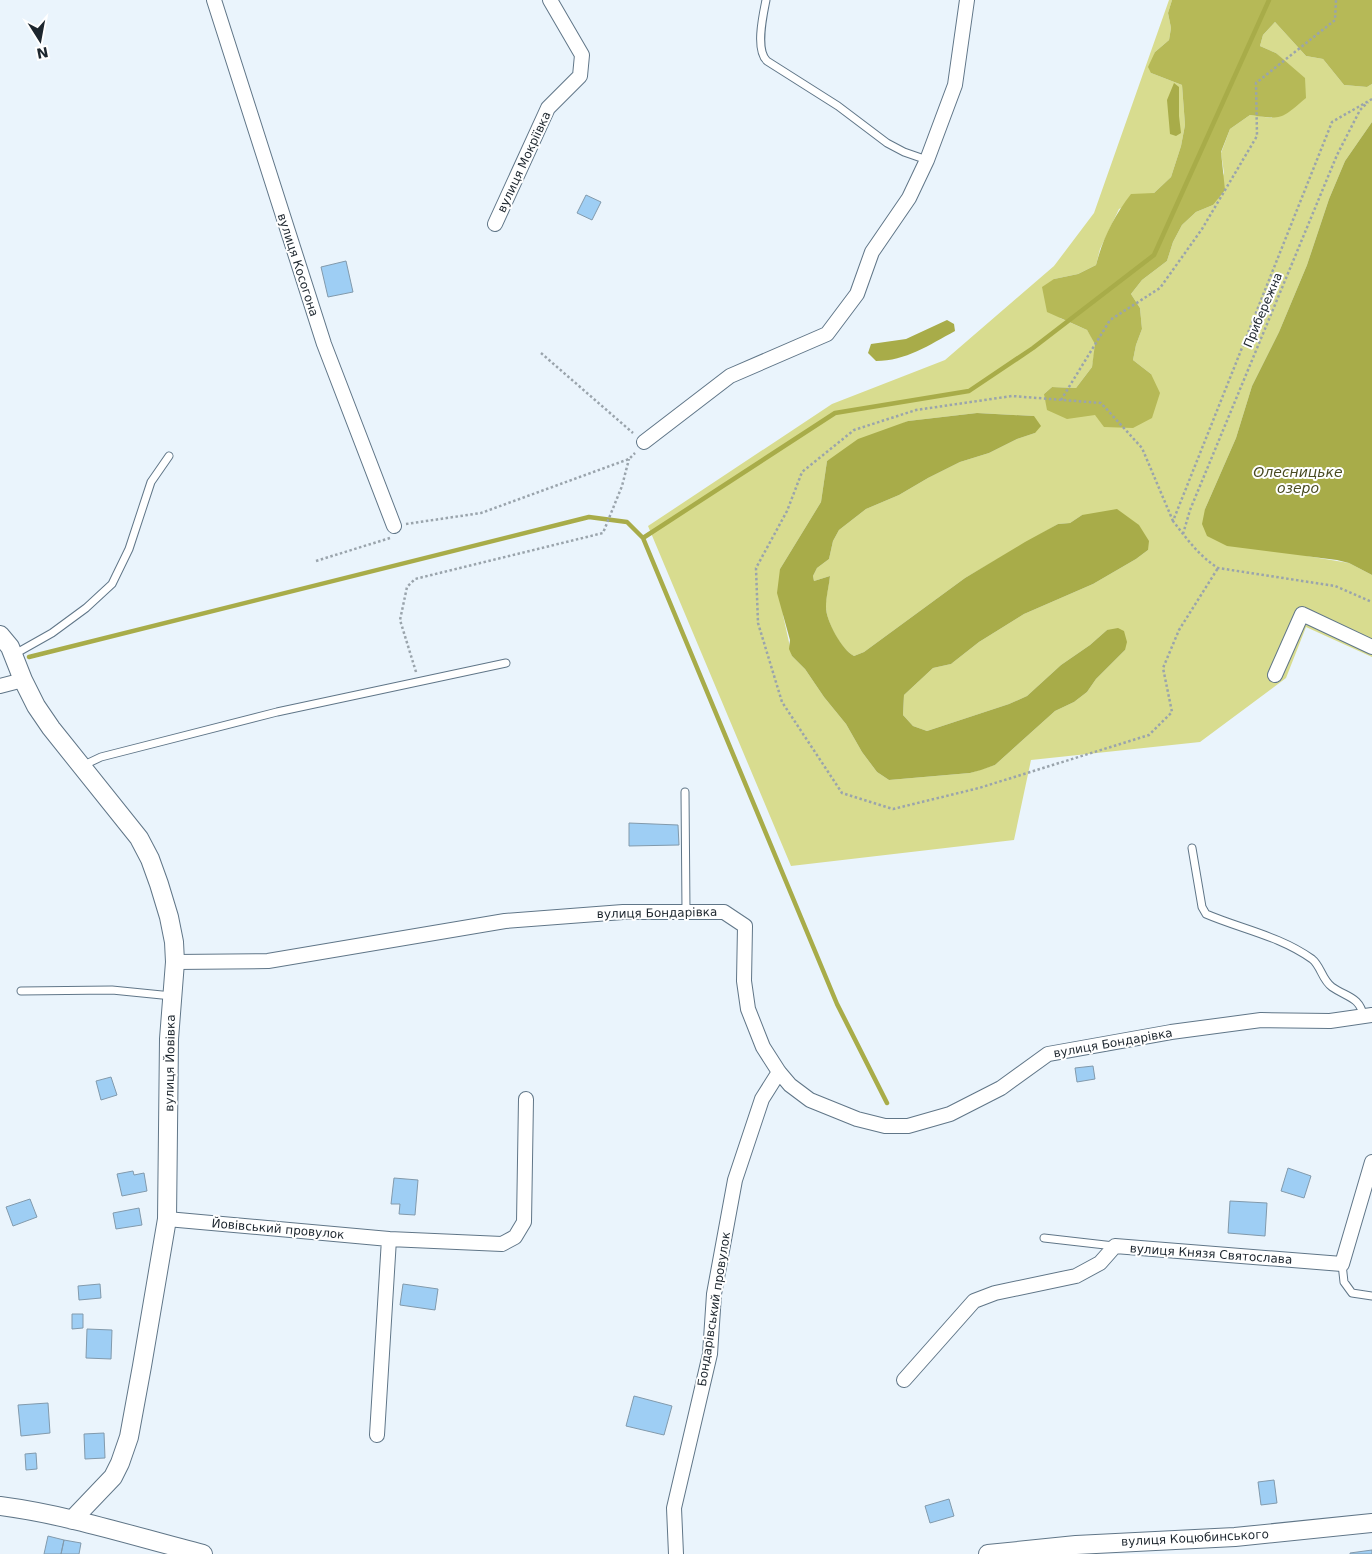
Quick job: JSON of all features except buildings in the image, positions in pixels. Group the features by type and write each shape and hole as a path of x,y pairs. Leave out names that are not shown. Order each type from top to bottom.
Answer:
{"street":[{"name":"вулиця Косогона","path":"214,0 324,344 394,526"},
{"name":"вулиця Мокріївка","path":"496,224 548,108 580,76 582,55 550,0"},
{"path":"644,442 730,376 827,334 857,294 872,252 909,198 927,160 955,85 967,0"},
{"path":"1275,675 1302,614 1372,647"},
{"name":"вулиця Йовівка","path":"6,646 36,706 81,767 139,838 150,859 169,917 174,942 175,962 169,1039 167,1218 129,1437 113,1477 72,1520"},
{"path":"0,686 23,680"},
{"name":"вулиця Бондарівка","path":"175,962 268,961 505,921 623,912 724,912 745,926 744,981 748,1009 763,1047 780,1072 790,1085 810,1100 857,1119 885,1126 908,1126 950,1114 1001,1088 1048,1054 1171,1032 1261,1020 1330,1021 1368,1016"},
{"name":"Бондарівський провулок","path":"676,1554 674,1508 710,1354 714,1294 735,1180 762,1099 780,1072"},
{"name":"Йовівський провулок","path":"167,1218 389,1238 502,1244 515,1237 524,1222 526,1099"},
{"path":"1342,1264 1372,1162"},
{"path":"377,1435 389,1238"},
{"name":"вулиця Князя Святослава","path":"904,1380 974,1301 995,1293 1076,1276 1100,1263 1115,1246 1342,1264"},
{"path":"0,1506 72,1520 203,1554"},
{"name":"вулиця Коцюбинського","path":"988,1554 1076,1545 1235,1537 1372,1524"}],"lane":[{"path":"766,0 761,24 762,56 767,61 838,106 887,142 904,152 927,160"},
{"path":"6,646 52,633 86,608 112,584 129,549 151,482 169,456"},
{"path":"81,767 101,757 250,719 506,663"},
{"path":"685,792 686,911"},
{"path":"1192,848 1202,907 1206,914 1275,939 1305,955 1314,961 1331,986 1358,1002 1368,1016"},
{"path":"21,991 112,990 172,996"},
{"path":"1044,1238 1115,1246"},
{"path":"1342,1264 1344,1282 1352,1293 1372,1296"}],"path":[{"path":"1061,400 1110,320 1160,288 1202,228 1257,136 1256,83 1336,20 1336,0"},
{"path":"1173,521 1332,122 1372,99"},
{"name":"Прибережна","path":"1183,534 1190,510 1337,155 1360,110 1372,99"},
{"path":"419,682 400,620 407,588 415,579 603,533 620,490 629,459 644,442 541,353"},
{"path":"1218,568 1179,630 1163,668 1172,712 1149,735 979,788 893,809 842,792 782,702 758,623 756,568 787,511 802,472 854,430 916,410 1012,396 1101,403 1142,448 1173,521 1206,560 1218,568 1335,586 1372,602"},
{"path":"316,561 390,539 394,526 481,513 629,459"}],"green space":[{"path":"1169,0 1172,0 1168,13 1171,28 1169,40 1155,52 1151,73 1182,85 1185,125 1181,146 1171,177 1154,193 1119,209 1100,249 1096,265 1078,274 1054,279 1060,318 1087,330 1096,344 1092,367 1076,388 1052,387 1044,394 1151,374 1133,360 1142,329 1140,308 1131,294 1142,280 1167,261 1173,242 1182,225 1196,212 1213,205 1224,173 1221,153 1230,129 1250,115 1272,118 1284,61 1276,53 1260,46 1263,35 1275,22 1306,56 1323,59 1344,85 1367,87 1372,84 1372,122 1345,161 1329,199 1307,265 1279,332 1252,386 1236,438 1205,509 1307,556 1349,563 1372,575 1372,657 1306,627 1286,678 1200,742 1031,760 1014,840 791,866 648,526 832,404 945,360 1054,266 1094,213","holes":["977,413 1034,416 1035,433 1017,439 989,453 960,462 899,495 866,509 839,530 833,541 829,559 817,568 813,576 814,581 830,576 826,605 829,621 840,642 849,653 854,656 864,652 965,578 1058,524 1070,523 1082,515 1148,550 1093,584 1024,614 979,642 951,664 933,668 904,695 903,715 913,726 927,731 1009,704 1027,696 1061,665 1090,645 1107,630 1125,650 1096,679 1087,692 1074,702 1055,711 995,765 970,773 889,780 877,772 862,752 846,724 824,697 805,669 792,656 783,615 780,569 821,502 827,461 908,421"]}],"shaded area":[{"path":"1172,0 1372,0 1372,84 1367,87 1344,85 1323,59 1306,56 1275,22 1263,35 1260,46 1276,53 1305,78 1306,98 1286,114 1276,117 1250,115 1230,129 1221,152 1225,190 1213,205 1196,212 1182,225 1173,242 1167,261 1142,280 1131,294 1140,308 1142,329 1133,360 1151,374 1160,393 1152,418 1133,428 1104,427 1095,415 1067,419 1047,410 1044,394 1052,387 1076,388 1092,367 1095,344 1087,330 1047,312 1042,287 1054,279 1078,274 1096,265 1110,228 1131,194 1154,193 1171,177 1181,146 1185,125 1182,85 1151,73 1148,67 1155,52 1169,40 1171,28 1168,13"}],"water":[{"path":"1174,83 1179,87 1181,133 1176,136 1170,134 1167,100"},
{"name":"Олесницьке озеро","path":"1372,122 1372,575 1349,563 1337,560 1227,546 1207,536 1202,524 1205,509 1236,438 1252,386 1279,332 1307,265 1329,199 1345,161"},
{"path":"947,320 954,324 955,331 917,351 897,358 876,361 868,353 871,344 906,339"},
{"path":"977,413 1034,416 1041,426 1035,433 1017,439 989,453 960,462 899,495 866,509 839,530 833,541 829,559 817,568 813,576 814,581 830,576 826,603 827,613 840,642 854,656 864,652 965,578 1025,542 1058,524 1070,523 1082,515 1117,509 1139,525 1149,541 1148,550 1093,584 1024,614 979,642 951,664 933,668 904,695 903,715 913,726 927,731 1009,704 1027,696 1061,665 1090,645 1107,630 1118,628 1124,631 1127,642 1125,650 1096,679 1087,692 1074,702 1055,711 995,765 970,773 889,780 877,772 862,752 846,724 824,697 805,669 792,656 789,649 790,640 777,593 780,569 821,502 827,461 858,439 908,421"}],"waterway":[{"path":"643,538 835,413 969,391 1033,348 1154,255 1269,0"},
{"path":"29,657 589,517 627,522 643,538 837,1004 887,1103"}]}
